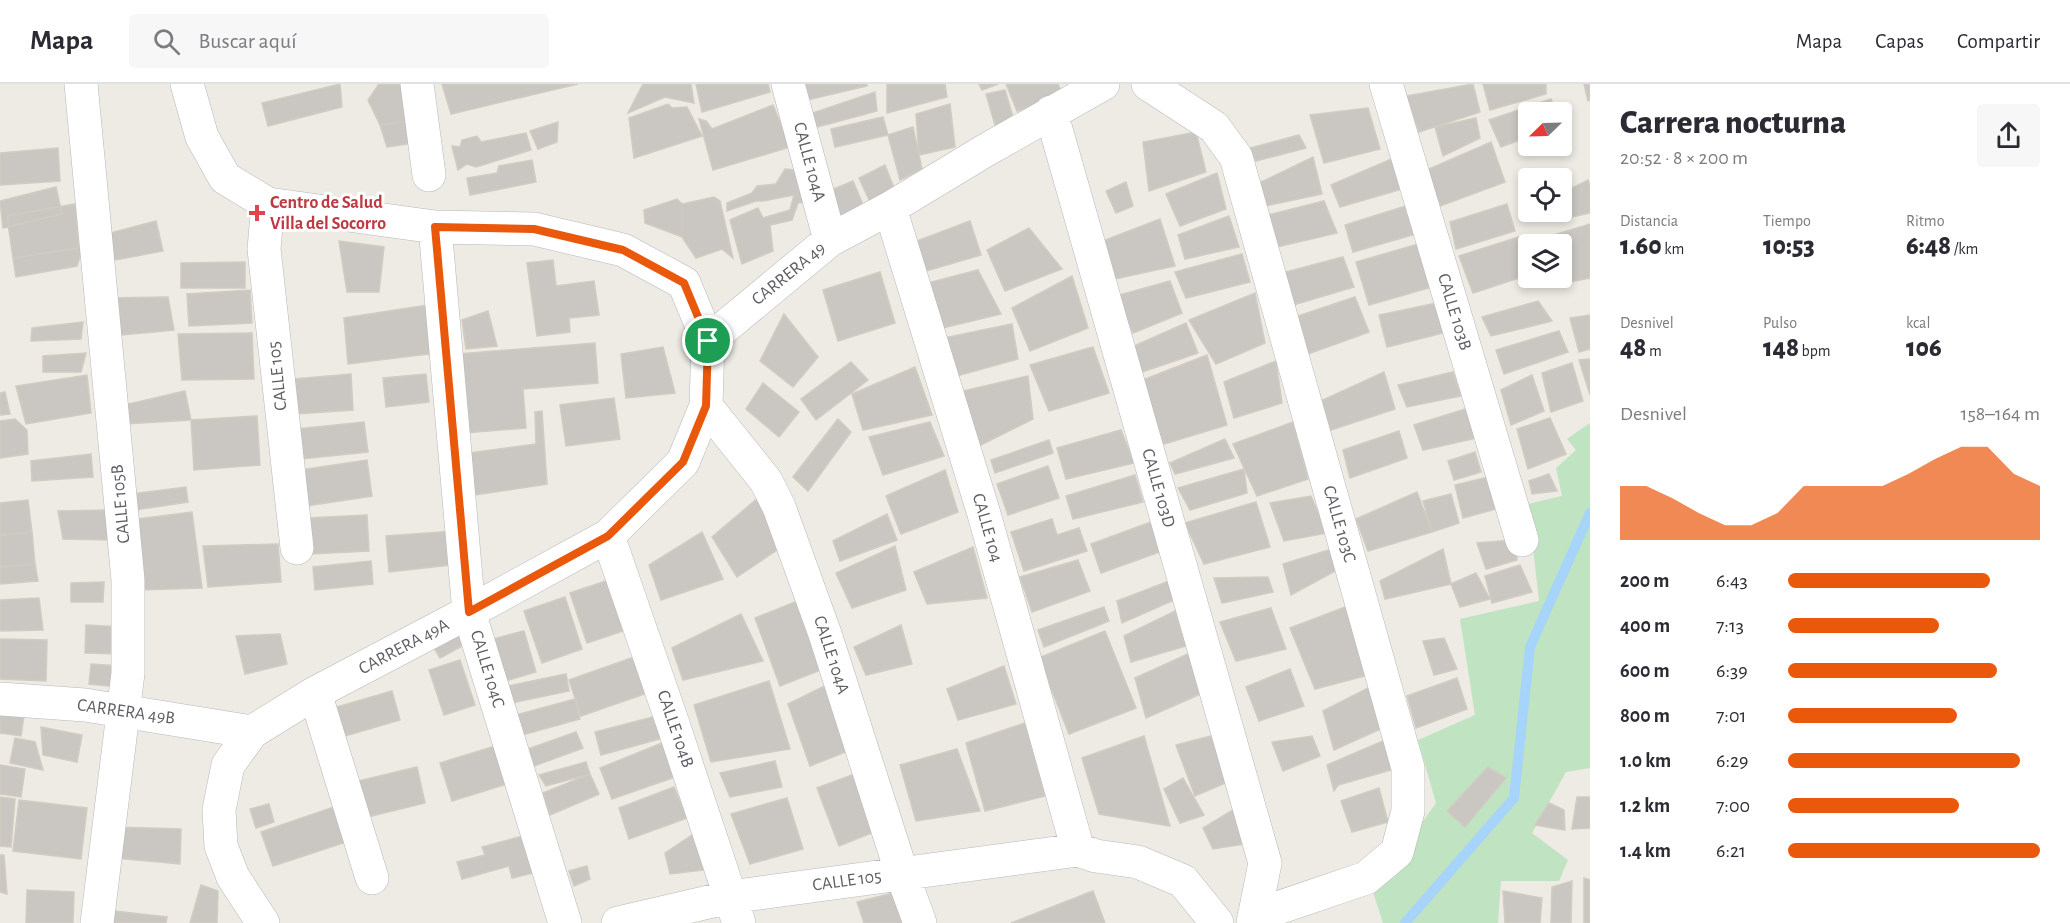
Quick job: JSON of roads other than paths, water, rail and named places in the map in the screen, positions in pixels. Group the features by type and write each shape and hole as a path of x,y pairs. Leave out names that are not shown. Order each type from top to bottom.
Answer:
{"street":[{"name":"CALLE 105B","path":"81,84 128,580 128,673 97,923"},
{"path":"188,84 202,137 225,178 268,204 435,227 534,229 623,250 684,283 708,341"},
{"path":"417,84 429,175"},
{"name":"CALLE 104A","path":"788,84 830,240"},
{"name":"CARRERA 49","path":"708,341 830,240 890,208 1051,112 1103,84"},
{"name":"CALLE 103C","path":"1148,84 1214,127 1236,157 1408,768 1408,811 1397,852 1366,878 1253,920"},
{"name":"CALLE 103B","path":"1386,84 1522,540"},
{"name":"CALLE 103D","path":"1051,112 1265,863 1253,920"},
{"name":"CALLE 105","path":"268,204 264,249 297,548"},
{"name":"CALLE 104","path":"890,208 984,514 1078,850"},
{"name":"CALLE 104C","path":"435,227 469,612 565,923"},
{"name":"CARRERA 49A","path":"252,732 315,693 608,536 683,462 706,406 708,341"},
{"name":"CALLE 104A","path":"706,406 766,481 779,507 825,634 920,923"},
{"name":"CALLE 104B","path":"608,536 674,724 734,910"},
{"path":"315,693 372,878"},
{"name":"CARRERA 49B","path":"0,699 85,705 252,732"},
{"path":"252,732 228,765 219,810 221,846 233,877 263,923"},
{"path":"1078,850 1096,856 1138,862 1184,881 1217,923"},
{"name":"CALLE 105","path":"618,923 734,910 902,874 1078,850"}],"waterway":[{"path":"1405,923 1514,798 1530,647 1590,513"}],"place":[{"name":"Centro de Salud Villa del Socorro","path":"257,213"}]}
